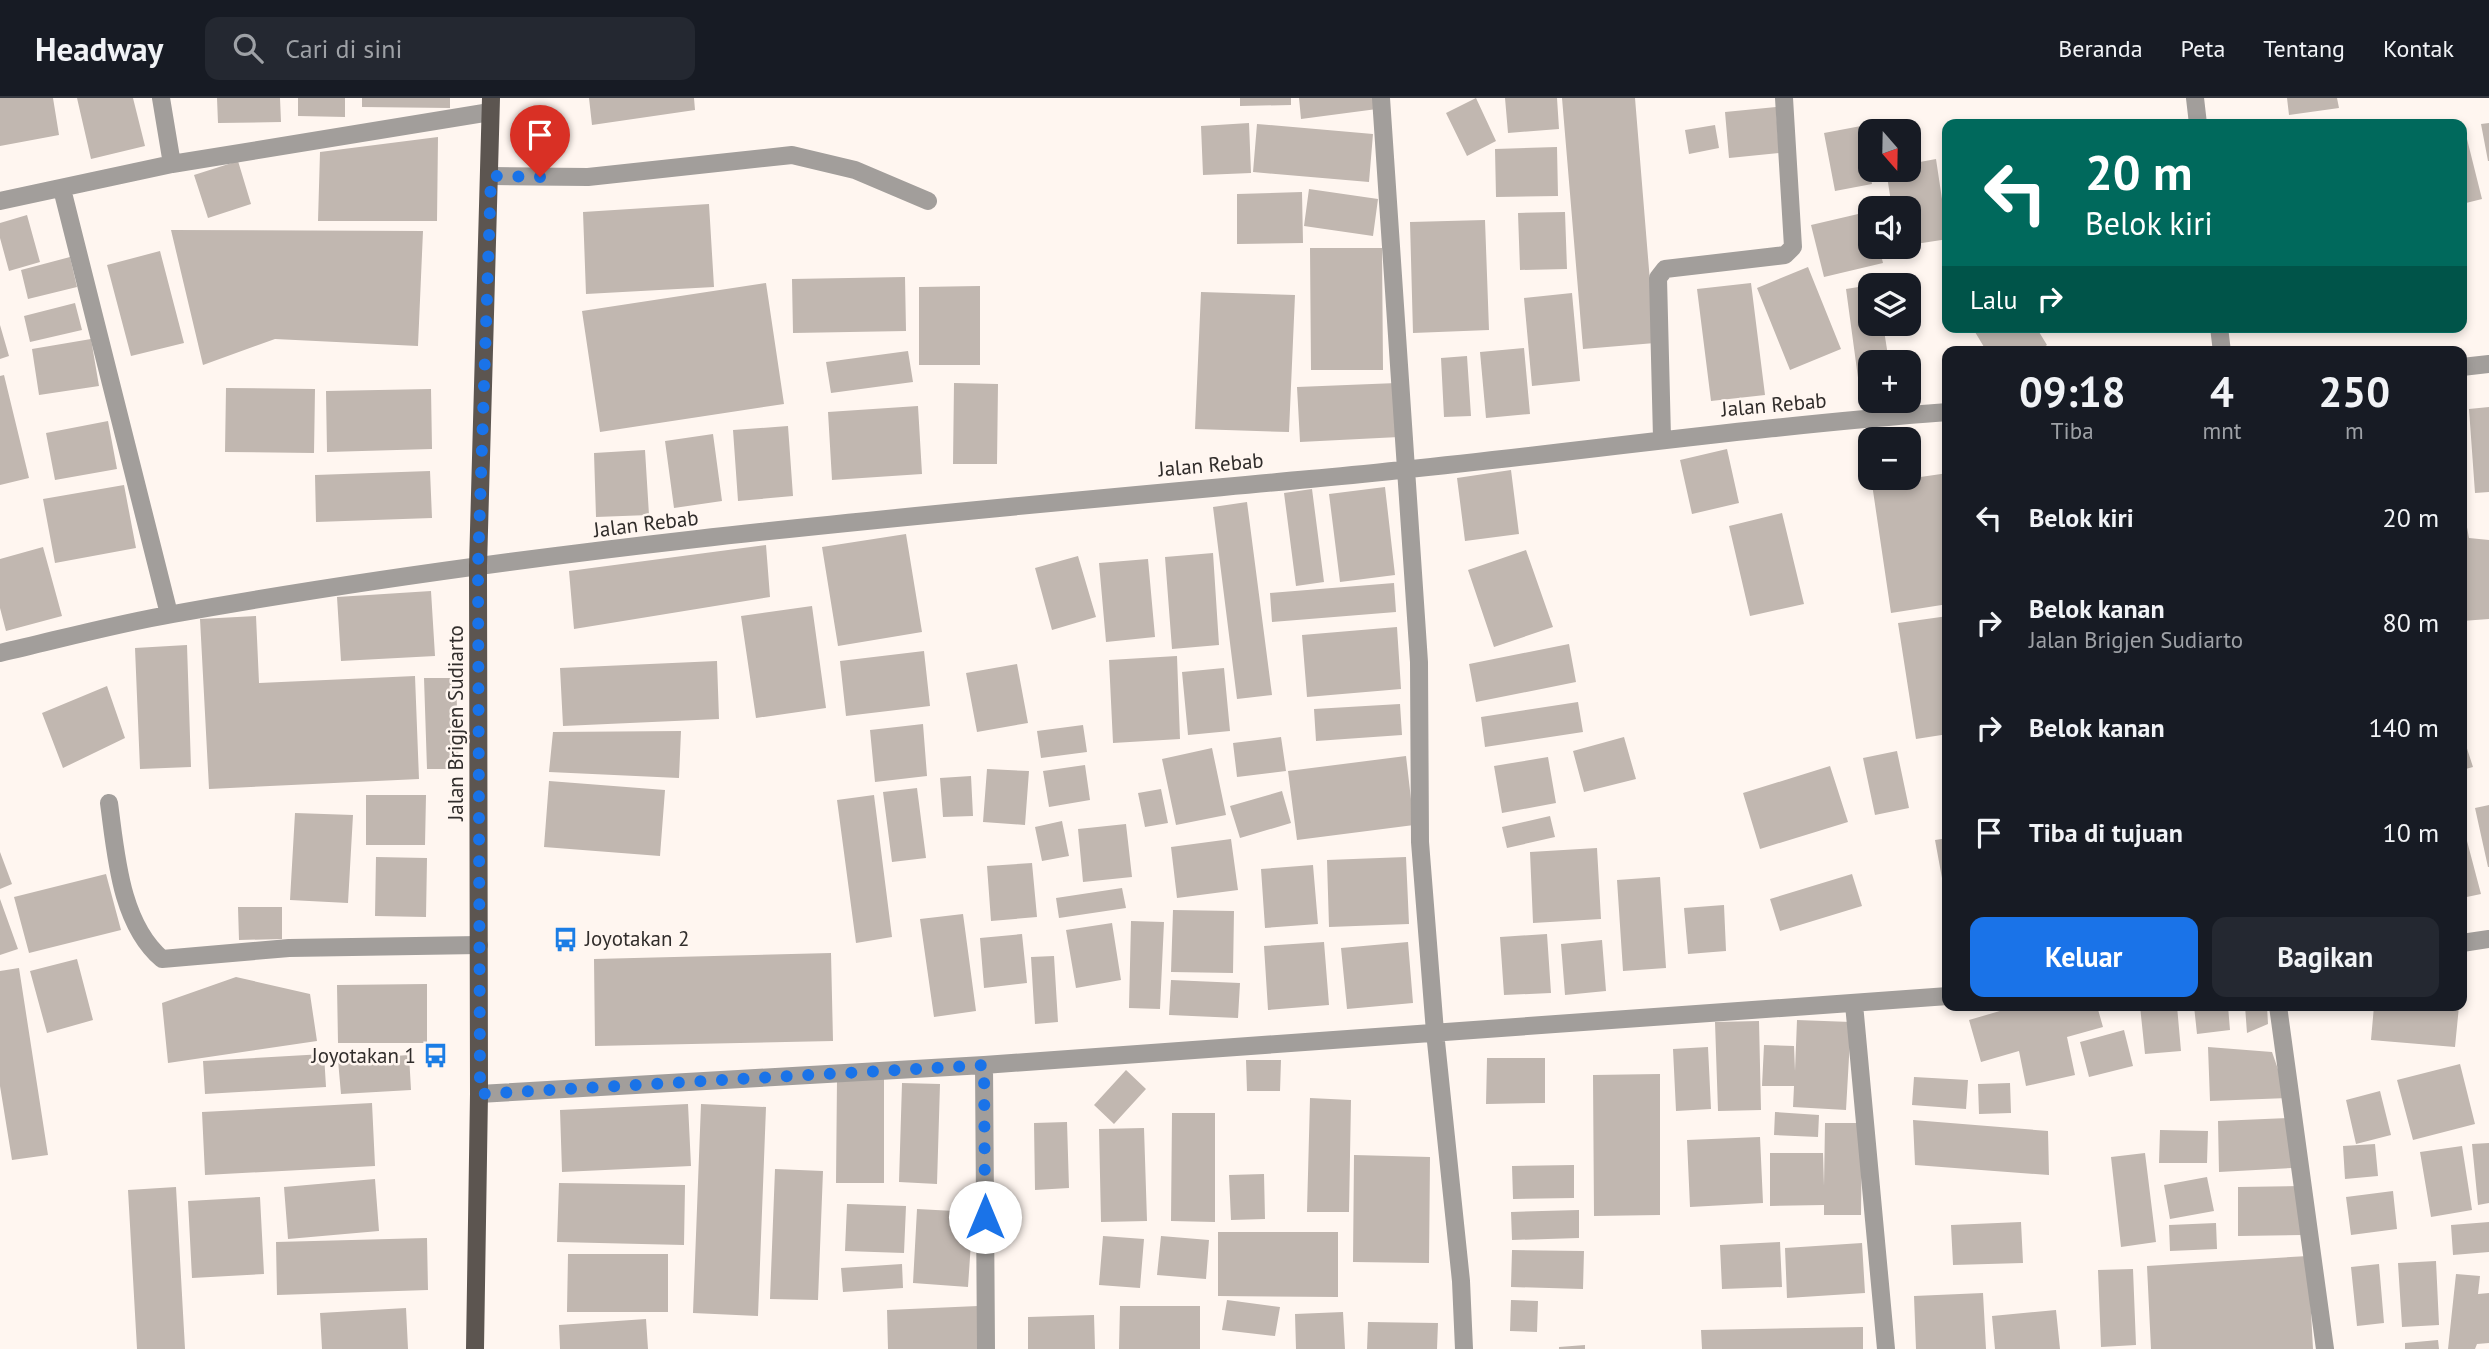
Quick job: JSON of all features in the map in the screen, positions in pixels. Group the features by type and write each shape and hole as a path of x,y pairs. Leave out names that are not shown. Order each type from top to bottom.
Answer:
{"main road":[{"name":"Jalan Brigjen Sudiarto","path":"475,1349 480,1094 478,566 491,105"}],"street":[{"path":"161,98 172,164"},
{"path":"1381,98 1419,662 1420,842 1435,1032 1461,1281 1464,1349"},
{"path":"1662,438 1658,278 1665,269 1785,255 1793,247 1784,98"},
{"path":"2195,98 2197,119"},
{"path":"0,201 62,190 172,164 491,105"},
{"path":"491,176 588,177 792,155 855,170 928,201"},
{"path":"62,190 169,614"},
{"path":"2467,366 2489,364"},
{"name":"Jalan Rebab","path":"0,653 169,614 478,566 936,513 1408,470 1662,438 1942,413"},
{"path":"109,803 117,861 137,929 162,959 289,948 480,945"},
{"path":"2467,942 2489,939"},
{"path":"480,1094 984,1065 1942,997"},
{"path":"1854,1004 1886,1349"},
{"path":"2279,1011 2325,1349"},
{"path":"984,1065 986,1349"}],"building":[{"path":"0,98 53,98 59,135 0,146"},
{"path":"77,98 133,98 145,146 91,159"},
{"path":"217,98 280,98 281,122 218,123"},
{"path":"298,98 345,98 345,117 298,116"},
{"path":"362,98 450,98 450,108 362,107"},
{"path":"589,98 694,98 695,110 592,125"},
{"path":"1240,98 1291,98 1291,105 1240,106"},
{"path":"1299,98 1376,98 1377,109 1301,119"},
{"path":"1476,98 1496,141 1467,156 1446,113"},
{"path":"1505,98 1557,98 1559,129 1508,133"},
{"path":"1562,98 1635,98 1655,343 1583,349"},
{"path":"2287,98 2337,98 2339,108 2289,115"},
{"path":"1776,107 1779,153 1729,158 1725,112"},
{"path":"1249,123 1251,173 1203,175 1201,126"},
{"path":"2489,123 2489,161 2488,161 2481,124"},
{"path":"1257,124 1373,134 1369,182 1253,172"},
{"path":"1715,125 1719,148 1689,154 1685,130"},
{"path":"1858,127 1858,182 1872,184 1835,191 1824,133"},
{"path":"438,137 437,221 318,221 320,152"},
{"path":"2467,139 2482,199 2467,203"},
{"path":"1557,147 1558,196 1496,197 1495,149"},
{"path":"1936,159 1942,199 1942,240 1921,243 1921,196 1890,196 1888,182 1922,182 1922,162"},
{"path":"238,161 251,204 208,218 194,175"},
{"path":"1309,189 1378,199 1373,236 1304,226"},
{"path":"1302,192 1303,243 1237,244 1237,194"},
{"path":"709,204 714,287 586,294 583,212"},
{"path":"1565,212 1567,269 1520,270 1518,213"},
{"path":"1858,214 1858,259 1882,259 1883,263 1824,277 1811,225"},
{"path":"27,215 40,262 9,271 0,238 0,223"},
{"path":"1485,220 1489,330 1413,333 1410,222"},
{"path":"171,230 423,231 418,346 275,339 203,365"},
{"path":"1310,248 1382,248 1383,370 1311,370"},
{"path":"160,251 184,343 131,356 107,265"},
{"path":"70,257 77,287 28,299 21,270"},
{"path":"1808,267 1841,349 1790,370 1757,288"},
{"path":"905,277 906,331 793,333 792,279"},
{"path":"766,283 784,404 600,432 582,311"},
{"path":"1751,283 1765,395 1711,401 1697,289"},
{"path":"980,286 980,365 919,365 919,287"},
{"path":"1858,287 1858,336 1885,336 1887,350 1858,350 1858,378 1846,289"},
{"path":"1201,292 1295,295 1289,432 1195,429"},
{"path":"1572,293 1580,381 1532,386 1524,298"},
{"path":"75,303 82,330 30,342 24,316"},
{"path":"0,325 9,356 0,359"},
{"path":"1976,333 2040,333 2047,345 2045,346 1983,346"},
{"path":"91,339 99,386 39,395 32,349"},
{"path":"1524,348 1530,414 1486,418 1480,352"},
{"path":"908,351 913,382 831,393 826,362"},
{"path":"1467,356 1471,416 1444,417 1441,358"},
{"path":"4,375 29,478 0,485 0,376"},
{"path":"954,383 998,384 997,464 953,464"},
{"path":"1397,383 1399,437 1300,442 1297,387"},
{"path":"226,388 315,389 314,453 225,452"},
{"path":"431,389 432,449 327,452 326,391"},
{"path":"918,406 922,474 832,480 828,412"},
{"path":"2489,407 2489,492 2475,493 2469,409"},
{"path":"108,421 117,469 55,480 46,433"},
{"path":"788,426 793,496 738,501 733,430"},
{"path":"713,434 722,501 674,508 665,441"},
{"path":"1727,449 1739,503 1692,514 1680,460"},
{"path":"645,450 649,515 596,517 594,453"},
{"path":"1511,470 1519,534 1465,541 1457,478"},
{"path":"430,471 432,518 316,522 315,475"},
{"path":"1942,474 1942,605 1891,613 1873,490 1921,490 1921,477"},
{"path":"124,485 136,548 55,563 43,499"},
{"path":"1385,487 1395,575 1340,582 1329,494"},
{"path":"1312,489 1324,582 1296,586 1284,493"},
{"path":"1247,502 1272,695 1237,699 1213,507"},
{"path":"1782,513 1804,604 1750,616 1729,526"},
{"path":"2467,527 2469,538 2489,540 2489,619 2467,621"},
{"path":"906,534 922,632 838,646 822,547"},
{"path":"766,545 770,597 574,629 569,571"},
{"path":"43,547 62,616 6,631 0,608 0,559"},
{"path":"1526,550 1553,627 1494,647 1468,570"},
{"path":"1213,553 1219,645 1172,649 1165,557"},
{"path":"1078,556 1096,617 1052,630 1035,568"},
{"path":"1148,559 1155,637 1106,642 1099,563"},
{"path":"1394,583 1396,612 1272,622 1270,593"},
{"path":"431,591 435,656 341,661 337,597"},
{"path":"812,606 826,708 756,718 741,616"},
{"path":"256,616 259,683 415,676 419,779 209,789 200,619"},
{"path":"1942,617 1942,735 1916,739 1898,623"},
{"path":"1397,627 1401,689 1307,697 1302,635"},
{"path":"1569,644 1576,682 1476,702 1469,664"},
{"path":"187,645 191,767 140,769 135,648"},
{"path":"924,651 930,706 846,716 840,661"},
{"path":"1177,656 1180,739 1113,743 1109,660"},
{"path":"717,661 719,719 563,726 560,668"},
{"path":"1017,664 1028,723 977,732 966,673"},
{"path":"1224,668 1230,731 1188,735 1182,672"},
{"path":"424,678 456,678 459,769 427,769"},
{"path":"107,686 125,738 63,768 42,713"},
{"path":"1578,702 1583,732 1485,747 1481,717"},
{"path":"1400,704 1402,735 1316,741 1314,709"},
{"path":"923,724 927,776 875,782 870,730"},
{"path":"1083,725 1087,752 1041,758 1037,731"},
{"path":"681,731 679,778 549,772 553,732"},
{"path":"1281,737 1286,771 1237,777 1233,743"},
{"path":"1624,737 1636,779 1584,792 1573,751"},
{"path":"1212,748 1226,815 1176,825 1162,759"},
{"path":"2467,748 2473,767 2467,769"},
{"path":"1897,751 1909,808 1875,815 1863,758"},
{"path":"1406,756 1414,825 1297,840 1288,771"},
{"path":"1548,757 1556,803 1502,813 1494,766"},
{"path":"1085,765 1090,800 1049,807 1043,771"},
{"path":"1830,766 1848,822 1760,849 1743,793"},
{"path":"987,769 1029,771 1025,825 983,822"},
{"path":"971,776 973,816 943,817 940,778"},
{"path":"549,781 665,790 660,856 544,847"},
{"path":"917,788 926,858 892,862 883,792"},
{"path":"1161,789 1168,823 1145,827 1138,793"},
{"path":"1282,791 1291,823 1240,838 1230,806"},
{"path":"366,795 426,795 425,845 366,845"},
{"path":"874,795 892,937 856,943 837,800"},
{"path":"2489,805 2489,867 2488,867 2475,808"},
{"path":"295,813 353,815 348,903 290,900"},
{"path":"1550,816 1555,837 1507,848 1502,827"},
{"path":"1062,821 1069,856 1042,861 1035,827"},
{"path":"1126,824 1132,877 1083,882 1078,829"},
{"path":"1231,839 1238,890 1177,898 1171,847"},
{"path":"1942,839 1942,878 1935,840"},
{"path":"2467,841 2481,894 2467,897"},
{"path":"1597,848 1601,919 1533,923 1530,852"},
{"path":"0,852 12,884 0,889"},
{"path":"376,857 427,858 426,917 375,916"},
{"path":"1406,857 1409,924 1329,927 1327,860"},
{"path":"1032,863 1037,917 991,921 987,866"},
{"path":"1313,865 1318,924 1265,928 1261,869"},
{"path":"106,874 121,930 29,953 14,897"},
{"path":"1852,874 1862,906 1780,931 1770,899"},
{"path":"1660,877 1666,968 1623,971 1617,880"},
{"path":"1122,888 1126,908 1059,918 1056,898"},
{"path":"0,899 18,949 0,955"},
{"path":"1724,905 1726,951 1688,954 1684,908"},
{"path":"238,907 282,907 282,939 239,940"},
{"path":"1173,910 1234,911 1233,973 1171,972"},
{"path":"963,914 976,1011 934,1017 920,919"},
{"path":"1131,921 1164,922 1160,1009 1129,1008"},
{"path":"1112,923 1121,980 1076,988 1066,930"},
{"path":"1022,934 1027,983 984,988 980,938"},
{"path":"1547,934 1551,993 1504,995 1500,937"},
{"path":"1602,940 1606,991 1565,995 1561,944"},
{"path":"1324,942 1329,1005 1268,1010 1264,946"},
{"path":"1408,942 1413,1003 1347,1009 1341,948"},
{"path":"831,953 833,1041 595,1046 594,959"},
{"path":"1054,956 1058,1022 1035,1024 1031,957"},
{"path":"77,959 93,1020 47,1033 30,971"},
{"path":"19,968 48,1155 12,1160 0,1086 0,971"},
{"path":"236,977 310,994 317,1041 168,1063 162,1003"},
{"path":"1171,980 1240,983 1238,1018 1169,1015"},
{"path":"427,984 427,1043 338,1043 337,985"},
{"path":"2000,1011 2098,1011 2103,1027 2067,1037 2075,1075 2026,1086 2019,1051 1981,1062 1969,1020"},
{"path":"2141,1011 2177,1011 2181,1051 2145,1054"},
{"path":"2195,1011 2228,1011 2230,1030 2197,1034"},
{"path":"2245,1011 2267,1011 2268,1024 2247,1033"},
{"path":"2374,1011 2459,1011 2455,1047 2371,1040"},
{"path":"1797,1020 1851,1022 1846,1110 1793,1107 1794,1086 1762,1086 1764,1045 1794,1046 1795,1071"},
{"path":"1759,1021 1761,1110 1718,1111 1715,1022"},
{"path":"2124,1030 2133,1066 2089,1077 2080,1042"},
{"path":"1708,1047 1711,1109 1676,1111 1673,1049"},
{"path":"2208,1047 2272,1052 2288,1098 2210,1101"},
{"path":"324,1054 326,1087 205,1094 203,1061"},
{"path":"409,1055 411,1090 341,1094 338,1060"},
{"path":"1487,1058 1545,1058 1545,1103 1486,1104"},
{"path":"1246,1060 1281,1060 1280,1091 1247,1091"},
{"path":"2460,1064 2475,1124 2413,1140 2397,1080"},
{"path":"1126,1070 1146,1089 1114,1124 1094,1105"},
{"path":"1660,1074 1660,1215 1594,1216 1593,1075"},
{"path":"1914,1077 1968,1080 1966,1109 1912,1105"},
{"path":"837,1079 884,1079 884,1183 836,1183"},
{"path":"902,1083 940,1084 937,1184 899,1182"},
{"path":"2010,1083 2011,1113 1979,1114 1978,1084"},
{"path":"2380,1091 2391,1135 2356,1144 2346,1100"},
{"path":"1310,1098 1351,1100 1349,1212 1307,1212"},
{"path":"372,1103 375,1166 205,1175 202,1112"},
{"path":"688,1104 691,1166 562,1172 560,1110"},
{"path":"701,1104 766,1107 758,1316 693,1313"},
{"path":"1775,1112 1819,1115 1818,1137 1774,1135"},
{"path":"1172,1113 1215,1113 1215,1222 1171,1221"},
{"path":"2291,1118 2292,1168 2219,1172 2218,1121"},
{"path":"1913,1120 2048,1131 2049,1175 1915,1165"},
{"path":"1067,1122 1069,1188 1035,1190 1034,1123"},
{"path":"1825,1123 1862,1123 1861,1215 1824,1215 1824,1205 1770,1206 1770,1153 1823,1153 1824,1186"},
{"path":"1144,1128 1147,1221 1101,1222 1099,1129"},
{"path":"2160,1130 2208,1131 2207,1163 2159,1163"},
{"path":"1760,1137 1763,1203 1690,1207 1687,1140"},
{"path":"2489,1143 2489,1203 2478,1205 2472,1144"},
{"path":"2375,1144 2378,1176 2345,1179 2343,1146"},
{"path":"2462,1146 2472,1210 2431,1217 2420,1152"},
{"path":"2145,1153 2156,1242 2121,1247 2111,1157"},
{"path":"1354,1155 1430,1157 1429,1263 1353,1262"},
{"path":"1574,1165 1574,1198 1513,1199 1512,1166"},
{"path":"775,1169 823,1171 818,1300 770,1299"},
{"path":"1264,1174 1265,1219 1231,1220 1229,1175"},
{"path":"2207,1177 2214,1211 2170,1219 2164,1185"},
{"path":"375,1179 379,1231 288,1239 284,1187"},
{"path":"559,1183 685,1185 684,1245 557,1242"},
{"path":"2302,1186 2302,1235 2238,1236 2238,1187"},
{"path":"176,1187 185,1349 137,1349 128,1190"},
{"path":"2393,1191 2397,1229 2351,1235 2346,1197"},
{"path":"260,1197 264,1274 192,1278 188,1201"},
{"path":"847,1204 906,1206 904,1253 845,1251"},
{"path":"917,1209 973,1212 968,1287 913,1283"},
{"path":"1579,1210 1579,1238 1512,1240 1511,1212"},
{"path":"2021,1222 2023,1263 1953,1265 1951,1225"},
{"path":"2489,1222 2489,1252 2453,1255 2451,1225"},
{"path":"2216,1223 2217,1249 2170,1251 2169,1225"},
{"path":"1218,1232 1338,1232 1338,1297 1218,1296"},
{"path":"1103,1236 1144,1239 1140,1288 1099,1285"},
{"path":"1161,1236 1209,1240 1206,1279 1157,1275"},
{"path":"427,1238 428,1290 277,1295 276,1242"},
{"path":"1780,1242 1782,1287 1722,1289 1720,1245"},
{"path":"1862,1243 1865,1293 1787,1298 1785,1248"},
{"path":"1512,1250 1584,1251 1583,1289 1511,1287"},
{"path":"568,1254 668,1254 668,1312 567,1312"},
{"path":"2308,1256 2313,1349 2151,1349 2147,1266"},
{"path":"2436,1261 2439,1325 2402,1327 2398,1263"},
{"path":"902,1264 903,1288 843,1292 841,1268"},
{"path":"2379,1264 2384,1323 2357,1326 2351,1267"},
{"path":"2133,1269 2136,1345 2101,1347 2098,1270"},
{"path":"2456,1274 2480,1276 2478,1294 2489,1293 2489,1343 2477,1344 2475,1349 2448,1349"},
{"path":"1983,1293 1986,1349 1916,1349 1914,1296"},
{"path":"1227,1300 1280,1307 1275,1336 1222,1330"},
{"path":"1511,1300 1538,1301 1537,1332 1510,1331"},
{"path":"978,1306 979,1349 888,1349 887,1310"},
{"path":"1120,1306 1200,1306 1200,1349 1119,1349"},
{"path":"406,1308 408,1349 322,1349 320,1313"},
{"path":"2056,1310 2060,1349 1995,1349 1992,1316"},
{"path":"1343,1312 1345,1349 1296,1349 1295,1314"},
{"path":"1094,1315 1095,1349 1028,1349 1028,1317"},
{"path":"646,1319 648,1349 560,1349 559,1325"},
{"path":"1368,1322 1438,1323 1437,1349 1367,1349"},
{"path":"1863,1327 1863,1349 1702,1349 1701,1330"},
{"path":"2438,1340 2439,1349 2405,1349 2405,1343"},
{"path":"1585,1345 1585,1349 1559,1349 1559,1347"}],"place":[{"name":"Joyotakan 2","path":"565,939"},
{"name":"Joyotakan 1","path":"436,1056"}],"route":[{"path":"540,177 491,176 478,566 480,1094 984,1065 985,1217"}]}
